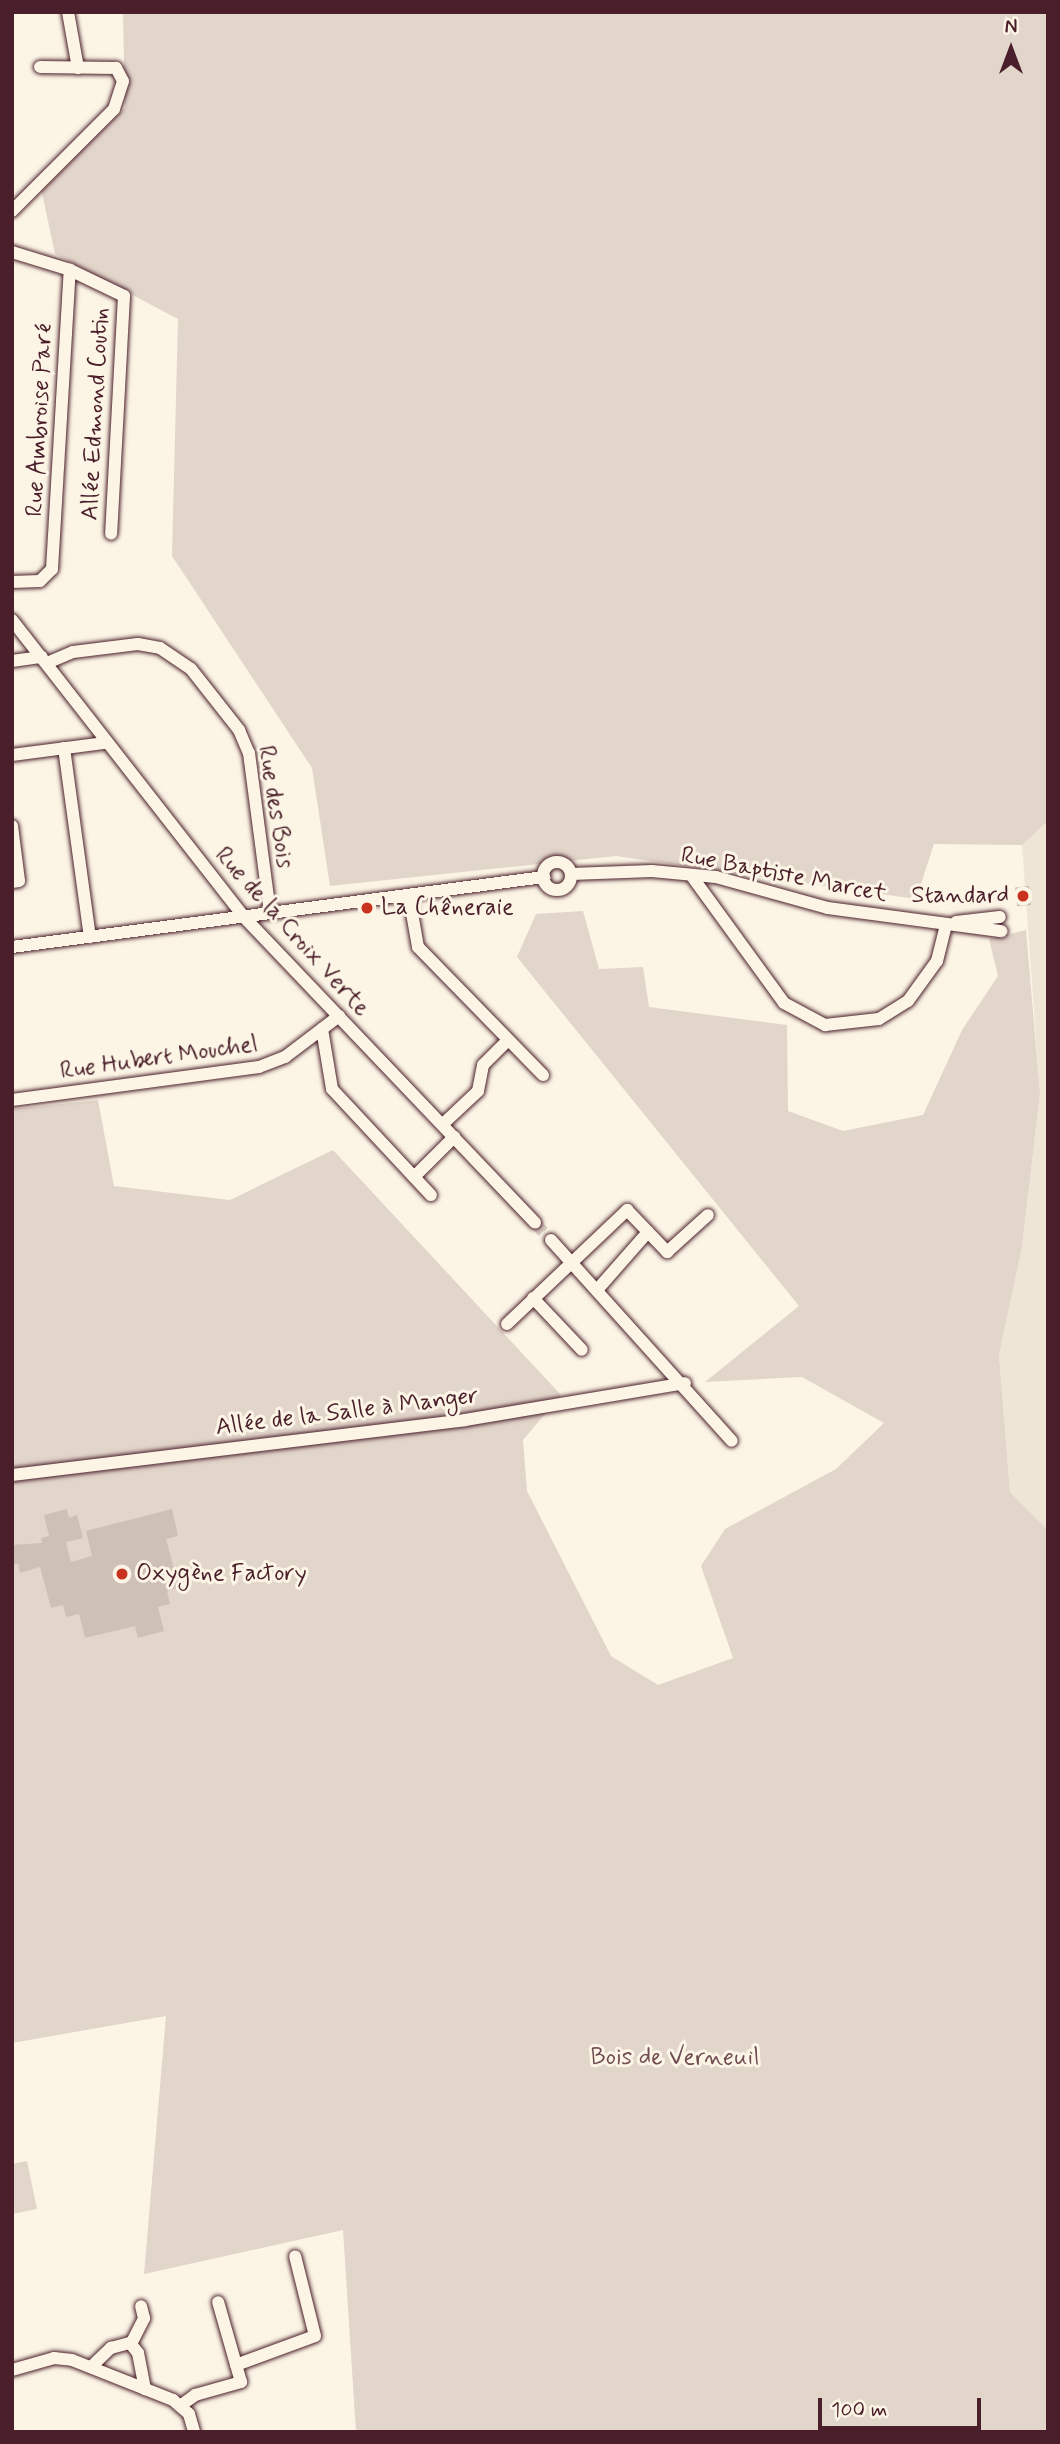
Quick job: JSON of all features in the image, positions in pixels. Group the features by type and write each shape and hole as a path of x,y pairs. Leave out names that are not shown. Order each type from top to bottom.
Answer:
{"street":[{"path":"68,12 78,68"},
{"path":"12,211 114,109 123,81 116,68 40,67"},
{"path":"12,252 70,270"},
{"name":"Allée Edmond Coutin","path":"70,270 124,296 111,534"},
{"name":"Rue Ambroise Paré","path":"12,582 40,581 52,569 70,270"},
{"name":"Rue de la Croix Verte","path":"12,620 105,743 244,917 535,1223"},
{"name":"Rue des Bois","path":"12,662 44,660 73,652 138,644 160,648 191,668 239,730 249,753 270,913"},
{"path":"12,755 105,743"},
{"path":"64,748 90,937"},
{"path":"12,826 19,881 12,882"},
{"name":"Rue Baptiste Marcet","path":"12,947 544,877 556,862 571,874 691,875 828,908 1001,931"},
{"name":"Rue Baptiste Marcet","path":"544,877 559,889 571,874"},
{"path":"691,875 707,905 784,1003 825,1025 878,1018 908,1001 937,961 946,924"},
{"path":"409,896 418,947 543,1074"},
{"name":"Rue Baptiste Marcet","path":"946,924 1000,917"},
{"name":"Rue Hubert Mouchel","path":"12,1100 259,1068 285,1056 339,1016"},
{"path":"323,1028 332,1089 431,1195"},
{"path":"443,1125 478,1090 483,1065 508,1041"},
{"path":"414,1177 454,1137"},
{"path":"507,1324 627,1210 667,1252 708,1216"},
{"path":"597,1290 648,1232"},
{"path":"551,1240 685,1383 732,1441"},
{"path":"533,1298 582,1350"},
{"name":"Allée de la Salle à Manger","path":"12,1475 464,1420 685,1383"},
{"path":"236,2365 315,2336 295,2256"},
{"path":"180,2406 195,2395 241,2382 218,2302"},
{"path":"141,2306 144,2318 131,2344 145,2389"},
{"path":"90,2367 110,2348 131,2344"},
{"path":"12,2370 54,2358 90,2367 180,2406 194,2432"}],"shaded area":[{"path":"1048,821 1048,1530 1010,1492 999,1355 1022,1247 1040,1093 1022,845"}],"green space":[{"path":"123,12 1048,12 1048,821 1022,845 934,844 916,899 616,856 330,886 312,768 172,556 178,319 55,254 41,188 125,108"},
{"name":"Bois de Verneuil","path":"583,911 599,969 643,967 649,1007 787,1025 788,1111 843,1131 923,1115 962,1030 998,976 989,939 1026,930 1040,1093 1022,1247 999,1355 1010,1492 1048,1530 1048,2432 356,2432 343,2230 144,2274 166,2016 12,2043 12,1109 98,1100 114,1186 230,1200 333,1150 561,1395 523,1440 527,1491 611,1656 658,1685 733,1658 701,1566 725,1529 836,1469 884,1423 802,1377 705,1382 799,1306 517,957 536,914"},
{"path":"27,2161 37,2209 12,2214 12,2164"}],"building":[{"name":"Standard","path":"1029,886 1031,905 1017,906 1015,887"},
{"name":"Oxygène Factory","path":"67,1509 69,1518 77,1515 83,1538 66,1542 71,1562 92,1556 86,1531 172,1509 178,1536 166,1539 179,1588 167,1591 170,1604 158,1607 164,1631 138,1638 135,1626 85,1638 79,1614 66,1617 63,1605 51,1608 40,1567 20,1573 18,1564 12,1565 12,1545 42,1543 41,1538 49,1536 44,1515"}],"tunnel":[{"path":"535,1223 551,1240"}],"place":[{"name":"Standard","path":"1023,896"},
{"name":"La Chêneraie","path":"367,908"},
{"name":"Oxygène Factory","path":"122,1574"}]}
